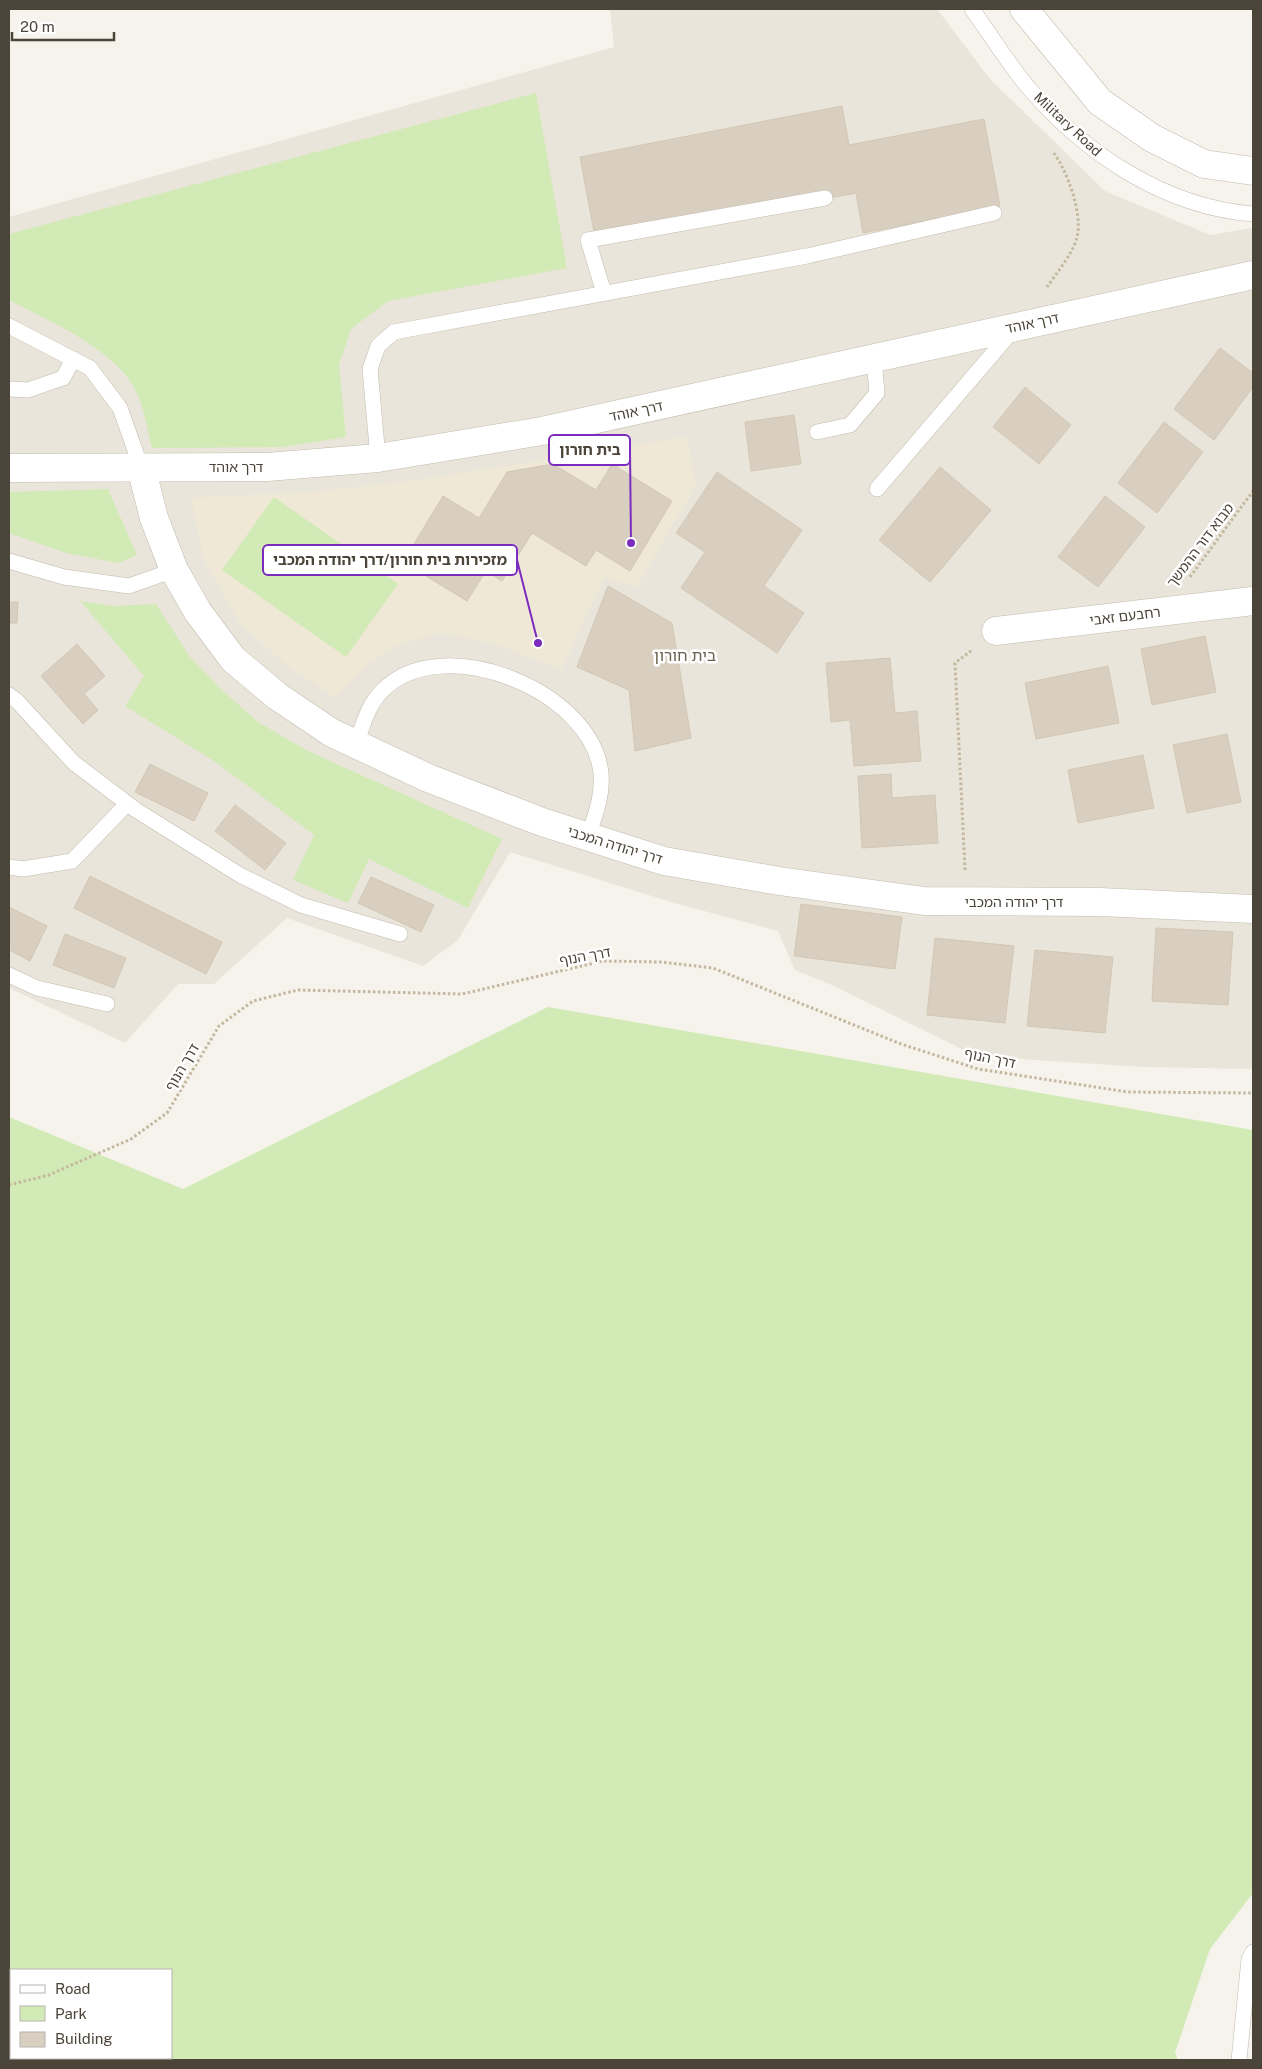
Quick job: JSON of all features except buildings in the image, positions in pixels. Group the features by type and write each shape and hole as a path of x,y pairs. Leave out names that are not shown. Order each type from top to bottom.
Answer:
{"street":[{"path":"1024,9 1100,102 1152,138 1204,164 1253,171"},
{"name":"דרך אוהד","path":"9,468 267,467 378,458 542,431 1253,275"},
{"name":"דרך יהודה המכבי","path":"140,467 154,518 174,570 198,612 233,659 277,696 332,733 428,778 542,822 664,861 779,881 924,902 1100,902 1253,909"},
{"name":"רחבעם זאבי","path":"996,631 1253,601"}],"lane":[{"name":"Military Road","path":"972,9 1027,86 1079,138 1117,167 1176,196 1230,212 1253,214"},
{"path":"604,293 588,240 825,198"},
{"path":"378,458 370,368 378,346 394,332 807,256 994,213"},
{"path":"9,326 90,368 120,408 140,467"},
{"path":"878,488 1016,327"},
{"path":"817,432 850,425 876,393 874,358"},
{"path":"9,389 28,390 64,378 73,359"},
{"path":"9,561 64,577 129,586 174,570"},
{"path":"356,744 367,712 383,690 412,670 446,666 485,670 532,687 571,714 592,743 601,772 601,796 588,836"},
{"path":"9,695 17,701 74,763 127,804 240,875 302,905 400,934"},
{"path":"9,867 23,869 72,861 127,804"},
{"path":"9,975 37,988 107,1004"},
{"path":"1239,2060 1249,1959 1253,1952"}],"path":[{"path":"1016,327 1059,271 1077,236 1075,202 1063,164 1051,149"},
{"name":"מבוא דור ההמשך","path":"1164,612 1253,491"},
{"path":"966,901 955,663 996,631"},
{"name":"דרך הנוף","path":"9,1185 49,1175 131,1139 167,1112 220,1026 253,1001 298,990 462,994 603,961 661,962 713,968 900,1044 978,1069 1128,1092 1253,1093"}],"shaded area":[{"name":"בית חורון","path":"610,9 937,9 990,79 1105,191 1210,235 1253,228 1253,1069 1143,1067 976,1056 834,986 795,970 778,931 671,902 510,852 458,940 423,966 287,918 214,984 178,984 125,1043 9,988 9,217 614,47"},
{"path":"687,437 696,485 637,587 604,578 561,670 493,643 441,633 398,645 368,664 335,697 290,668 241,624 204,561 191,498 312,492 425,479"}],"green space":[{"path":"536,93 567,268 388,301 351,329 339,365 346,437 283,447 152,448 141,403 135,389 112,361 79,337 9,300 9,234"},
{"path":"108,489 137,555 118,563 66,553 9,533 9,492"},
{"path":"274,497 398,584 346,657 222,570"},
{"path":"80,601 113,606 156,604 190,657 222,690 258,722 306,750 502,839 468,908 369,859 348,903 293,880 314,835 214,761 125,706 144,676"},
{"path":"548,1007 1253,1130 1253,1893 1210,1949 1175,2053 1178,2060 9,2060 9,1117 183,1189"}],"place":[{"name":"בית חורון","path":"631,543"},
{"name":"מזכירות בית חורון/דרך יהודה המכבי","path":"538,643"}],"district":[{"name":"בית חורון","path":"685,655"}]}
